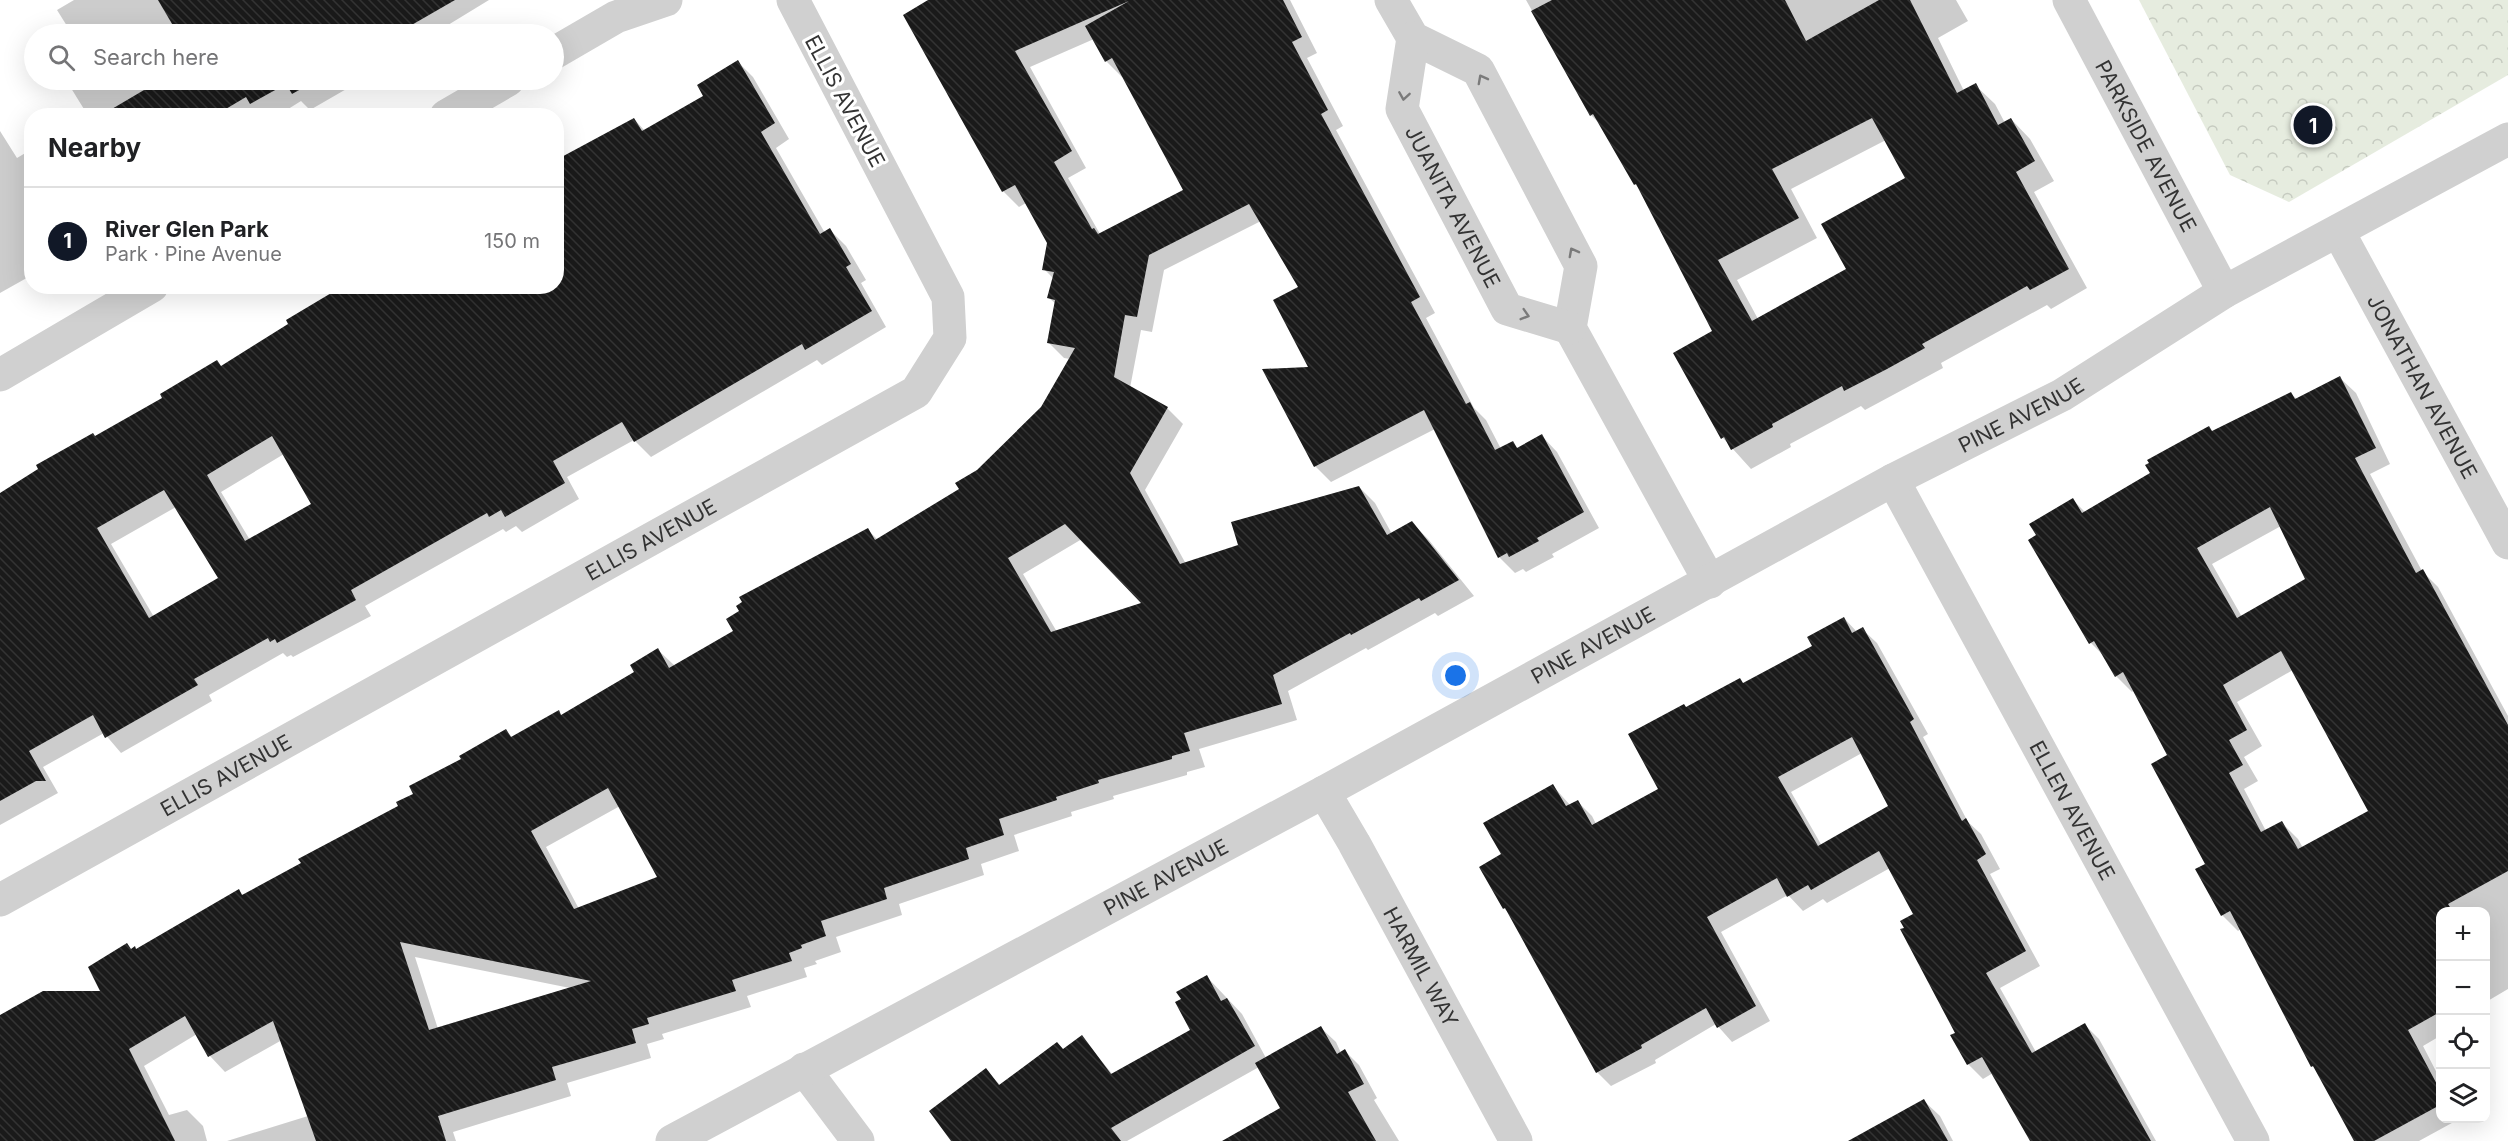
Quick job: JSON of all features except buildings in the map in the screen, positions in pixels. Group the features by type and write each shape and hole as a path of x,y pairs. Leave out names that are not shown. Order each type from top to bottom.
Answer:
{"street":[{"path":"564,47 616,16 666,0"},
{"name":"ELLIS AVENUE","path":"0,900 916,392 950,338 948,297 793,0"},
{"path":"1391,0 1413,39 1478,70 1581,266 1570,328 1710,582"},
{"name":"PARKSIDE AVENUE","path":"2068,0 2223,292"},
{"name":"JUANITA AVENUE","path":"1413,39 1402,109 1507,309 1570,328"},
{"path":"460,108 491,90"},
{"name":"PINE AVENUE","path":"672,1141 1324,792 1893,480 2062,395 2223,292 2508,139"},
{"name":"JONATHAN AVENUE","path":"2338,231 2508,543"},
{"path":"0,375 138,294"},
{"name":"ELLEN AVENUE","path":"1893,480 2253,1141"},
{"name":"HARMIL WAY","path":"1324,792 1516,1141"},
{"path":"804,1069 858,1141"}],"green space":[{"path":"2139,0 2508,0 2508,75 2289,202 2230,175"}],"place":[{"name":"River Glen Park","path":"2313,125"}]}
